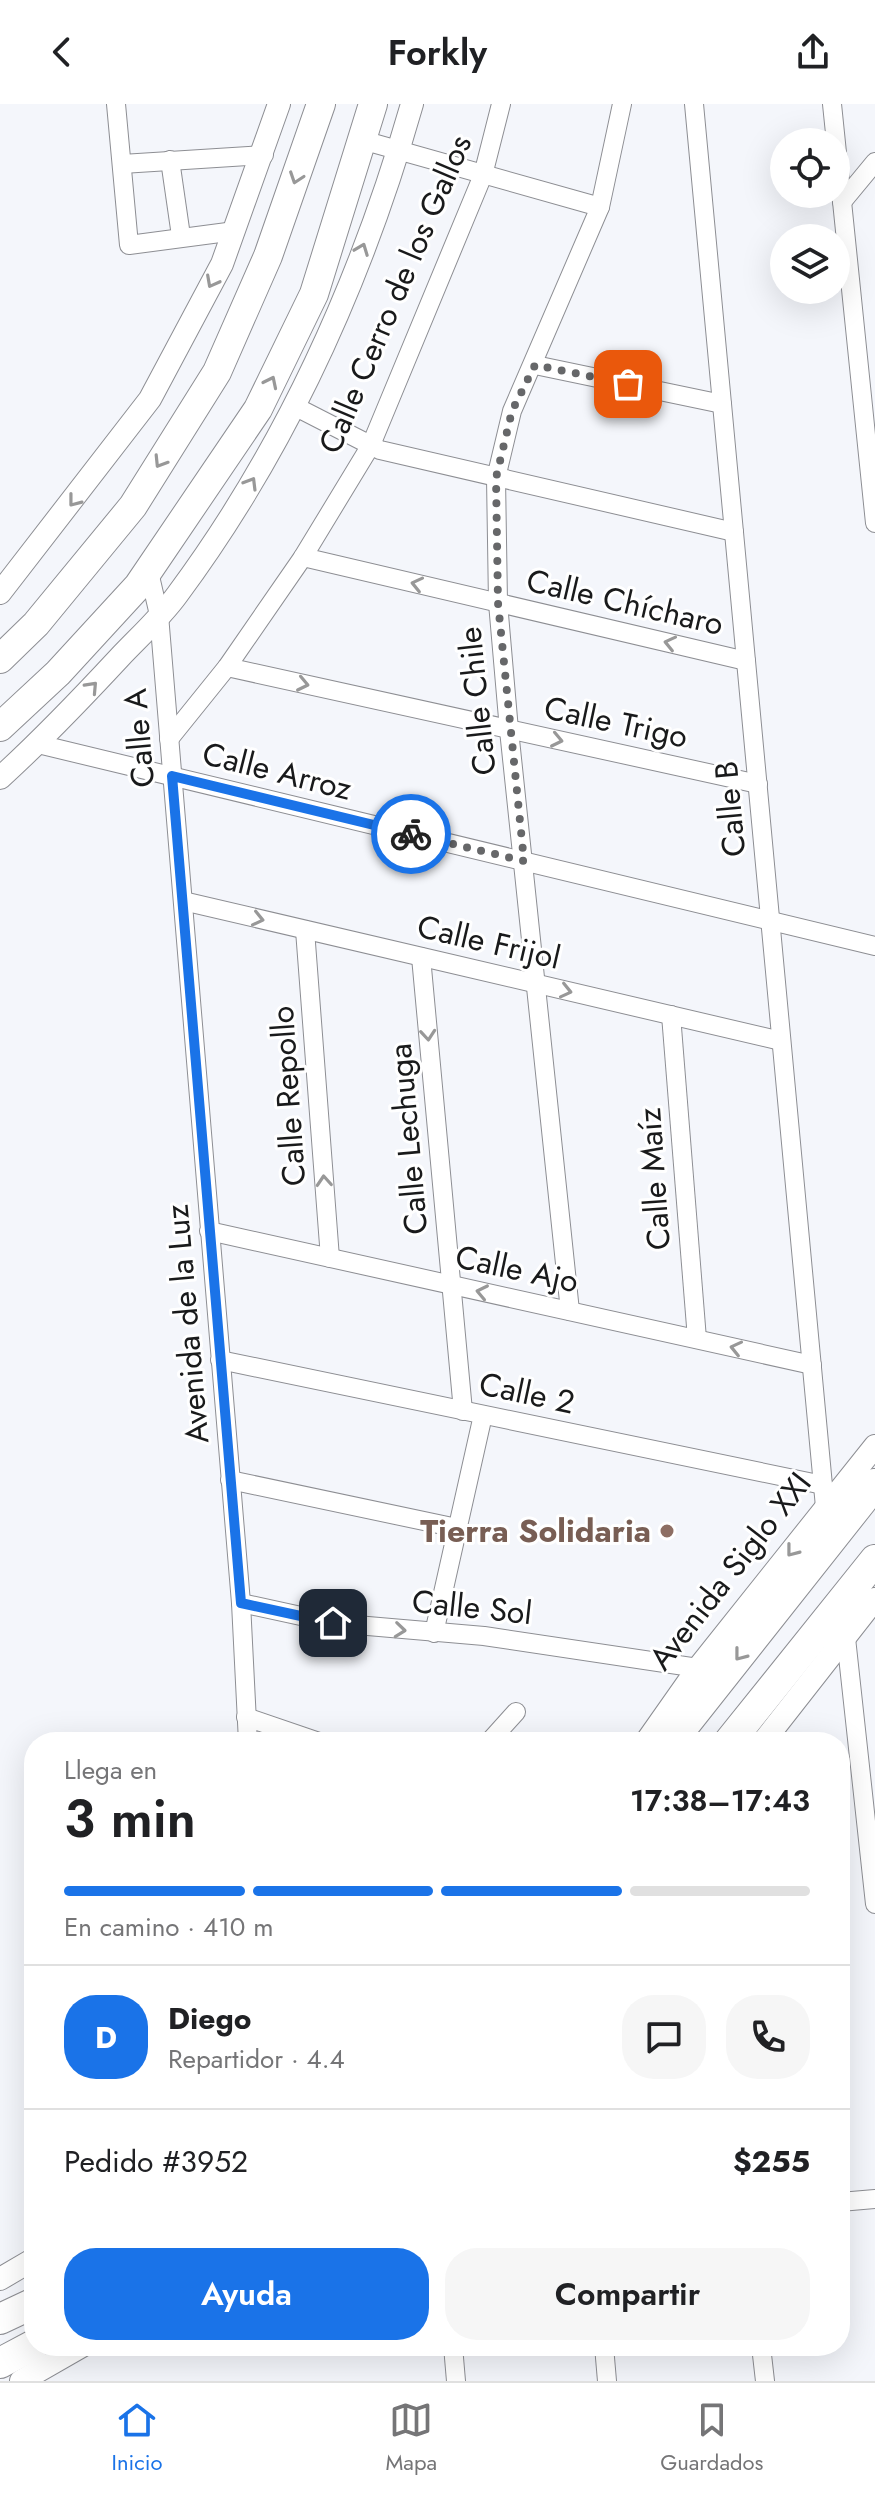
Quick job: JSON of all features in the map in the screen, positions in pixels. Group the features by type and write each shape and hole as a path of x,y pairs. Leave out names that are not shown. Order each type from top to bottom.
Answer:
{"highway":[{"name":"Avenida Siglo XXI","path":"679,1732 875,1484"},
{"path":"739,1732 837,1629 875,1560"},
{"path":"0,2319 24,2308"},
{"path":"0,2363 24,2350"}],"main road":[{"path":"0,659 36,624 133,506 217,372 268,256 321,104"},
{"path":"0,727 58,673 149,572 258,409 314,294 373,104"}],"street":[{"path":"116,104 129,245 235,231"},
{"path":"0,593 150,399 222,264 264,155 279,104"},
{"path":"0,778 38,744 159,615 220,534 296,407 327,340 398,151 412,104"},
{"name":"Calle Cerro de los Gallos","path":"169,739 227,667 303,557 371,445 483,175 501,104"},
{"name":"Calle Chile","path":"570,1311 509,730 498,603 496,478 512,411 535,365 600,207 622,104"},
{"name":"Calle B","path":"694,104 824,1496"},
{"path":"832,104 834,128"},
{"path":"362,140 600,207"},
{"path":"122,164 264,155"},
{"path":"170,160 181,236"},
{"path":"850,192 875,162"},
{"path":"843,208 875,523"},
{"path":"535,365 722,404"},
{"path":"862,401 875,384"},
{"path":"296,407 371,445 496,478 734,532"},
{"name":"Calle Chícharo","path":"303,557 746,661"},
{"name":"Calle A","path":"149,572 159,615 183,901"},
{"name":"Calle Trigo","path":"227,667 758,784"},
{"name":"Calle Arroz","path":"38,744 875,946"},
{"name":"Calle Frijol","path":"183,901 781,1041"},
{"name":"Avenida de la Luz","path":"183,901 241,1603 247,1732"},
{"name":"Calle Repollo","path":"305,930 330,1258"},
{"name":"Calle Lechuga","path":"421,957 463,1411"},
{"name":"Calle Maíz","path":"671,1015 697,1339"},
{"name":"Calle Ajo","path":"209,1231 812,1365"},
{"name":"Calle 2","path":"220,1360 483,1415 824,1496"},
{"path":"434,1633 483,1415"},
{"name":"Avenida Siglo XXI","path":"653,1732 824,1496 875,1446"},
{"path":"230,1480 457,1528"},
{"path":"770,1732 837,1629 875,1599"},
{"name":"Calle Sol","path":"241,1603 333,1623 484,1636 698,1668"},
{"path":"837,1629 875,1904"},
{"path":"498,1732 516,1712"},
{"path":"246,1717 290,1732"},
{"path":"850,2201 875,2199"},
{"path":"0,2279 24,2265"},
{"path":"21,2381 65,2356"},
{"path":"454,2356 456,2381"},
{"path":"605,2356 607,2381"},
{"path":"762,2356 765,2381"}],"way so far":[{"path":"411,834 524,861 498,603 496,478 512,411 535,365 628,384"}],"place":[{"name":"Tierra Solidaria","path":"667,1531"}],"route":[{"path":"333,1623 241,1603 172,776 411,834"}]}
